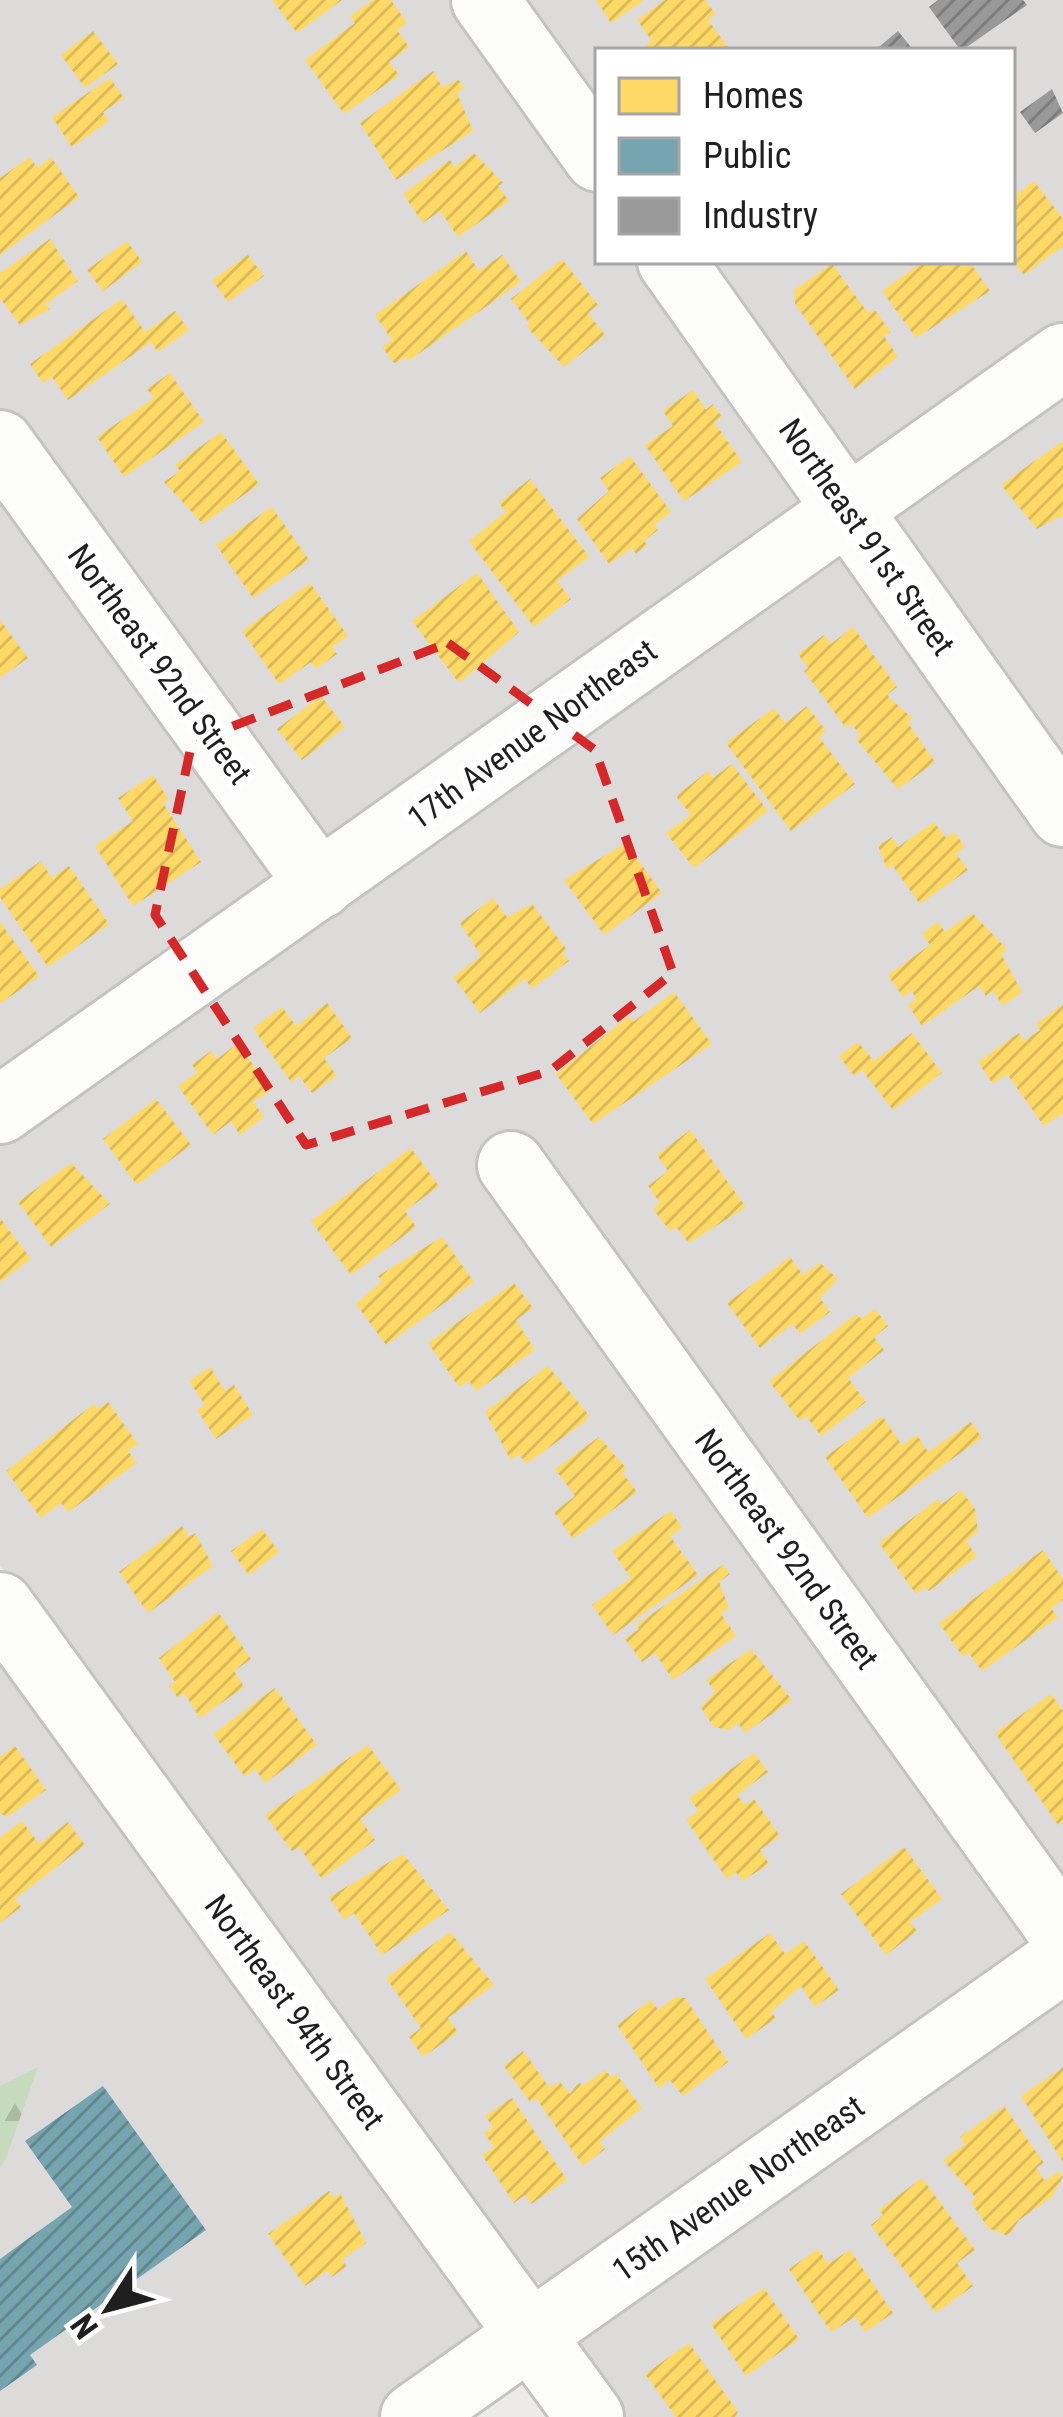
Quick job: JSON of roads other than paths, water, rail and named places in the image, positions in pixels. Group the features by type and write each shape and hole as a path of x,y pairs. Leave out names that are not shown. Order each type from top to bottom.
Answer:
{"street":[{"path":"485,0 595,154"},
{"name":"Northeast 91st Street","path":"673,264 1063,813"},
{"name":"17th Avenue Northeast","path":"0,1110 1063,357"},
{"name":"Northeast 92nd Street","path":"0,444 320,885"},
{"name":"Northeast 92nd Street","path":"511,1165 1063,1933"},
{"name":"Northeast 94th Street","path":"0,1606 590,2417"},
{"name":"15th Avenue Northeast","path":"413,2417 1063,1959"}]}
